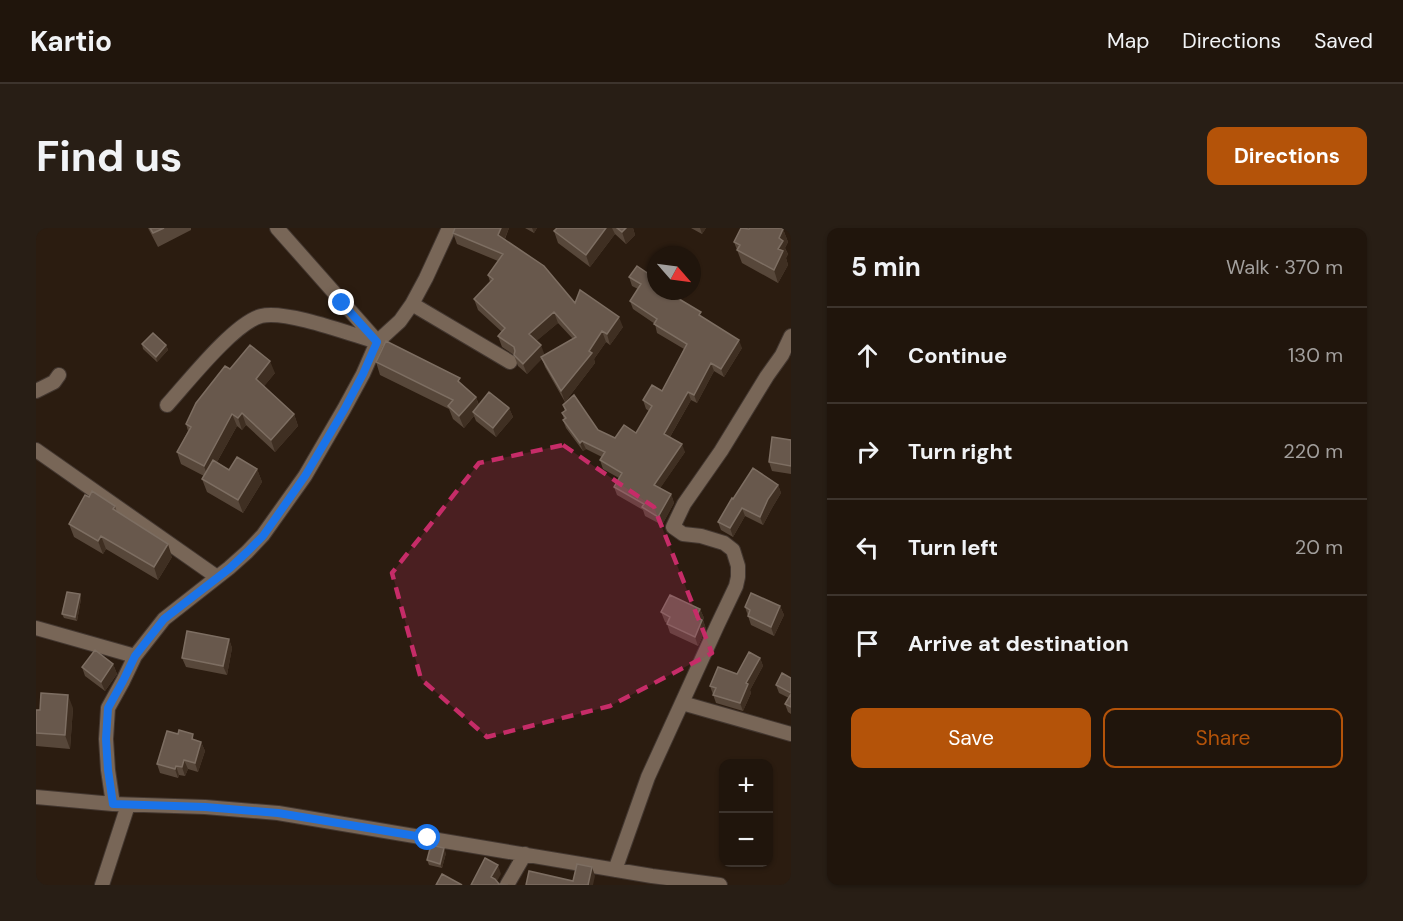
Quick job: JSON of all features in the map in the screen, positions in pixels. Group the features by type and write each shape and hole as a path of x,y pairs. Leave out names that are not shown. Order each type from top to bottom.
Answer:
{"street":[{"path":"277,228 377,342"},
{"path":"113,804 106,739 108,708 135,656 164,619 247,552 263,536 305,476 344,410 377,342 400,321 412,304 448,228"},
{"path":"412,304 510,362"},
{"path":"167,405 233,333 257,317 267,315 296,319 377,342"},
{"path":"615,870 648,777 738,578 738,566 733,550 724,543 701,536 683,534 673,527 684,504 721,451 767,376 782,355 787,352 791,336"},
{"path":"36,391 54,382 60,375"},
{"path":"36,450 217,577"},
{"path":"36,628 135,656"},
{"path":"682,704 791,734"},
{"path":"36,797 128,805 205,807 278,813 615,870 720,885"},
{"path":"102,885 128,805"},
{"path":"507,885 525,854"}],"highlighted area":[{"path":"563,445 654,507 712,653 610,706 487,737 421,679 392,573 479,463"}],"building":[{"path":"150,228 164,228 153,233"},
{"path":"455,228 501,228 498,235 544,266 575,303 580,290 619,317 607,334 602,331 589,351 592,353 561,391 541,357 576,337 554,312 529,334 541,345 523,364 514,355 514,347 498,336 505,328 474,299 493,279 488,275 503,254 453,233"},
{"path":"557,228 606,228 586,255 554,231"},
{"path":"741,228 783,229 779,238 783,241 778,249 783,251 774,270 737,250 740,245 734,242"},
{"path":"637,266 647,273 647,300 681,300 701,312 699,315 739,340 721,369 711,363 694,395 688,392 664,434 682,444 654,485 671,494 658,517 642,507 644,504 614,487 622,473 600,460 605,452 582,441 580,443 563,420 566,418 562,413 566,410 563,405 574,395 598,430 615,438 624,425 636,433 652,406 643,400 652,385 662,391 687,344 654,324 657,319 630,301 641,284 629,277"},
{"path":"153,333 166,345 156,357 142,344"},
{"path":"386,341 460,378 458,381 476,397 459,416 448,406 453,400 376,362"},
{"path":"250,345 270,361 256,379 294,414 271,440 242,413 238,418 232,414 204,466 177,452 191,427 186,424 196,403 225,366 230,369"},
{"path":"489,392 509,408 493,428 473,412"},
{"path":"772,437 791,440 791,466 769,462"},
{"path":"237,457 257,469 238,500 202,479 213,460 229,470"},
{"path":"753,468 778,485 768,499 760,517 742,508 730,528 718,522 732,498"},
{"path":"92,491 115,506 113,509 168,544 154,567 101,536 98,541 69,524 85,495 89,497"},
{"path":"67,592 80,594 75,617 62,614"},
{"path":"751,593 780,606 771,627 748,616 750,610 745,607"},
{"path":"670,595 700,609 696,617 702,620 695,637 667,624 670,617 661,612"},
{"path":"187,631 229,639 223,666 182,658"},
{"path":"95,650 113,664 101,682 82,667"},
{"path":"749,652 760,658 746,683 748,684 740,703 713,695 716,688 710,686 718,667 737,674"},
{"path":"782,673 791,678 791,693 776,685"},
{"path":"41,693 68,695 65,735 36,733 36,710 40,710"},
{"path":"791,694 791,707 785,704"},
{"path":"179,730 193,734 192,739 201,742 195,763 184,760 182,767 176,766 175,769 157,764 167,731 178,734"},
{"path":"431,845 444,848 440,864 427,860"},
{"path":"485,858 498,865 491,877 499,884 508,885 471,885"},
{"path":"577,864 592,867 588,885 526,885 529,871 573,881"},
{"path":"442,874 462,885 436,885"}],"route":[{"path":"342,303 377,342 363,374 305,476 263,536 230,568 164,619 135,656 108,708 106,739 113,804 205,807 278,813 428,838"}]}
